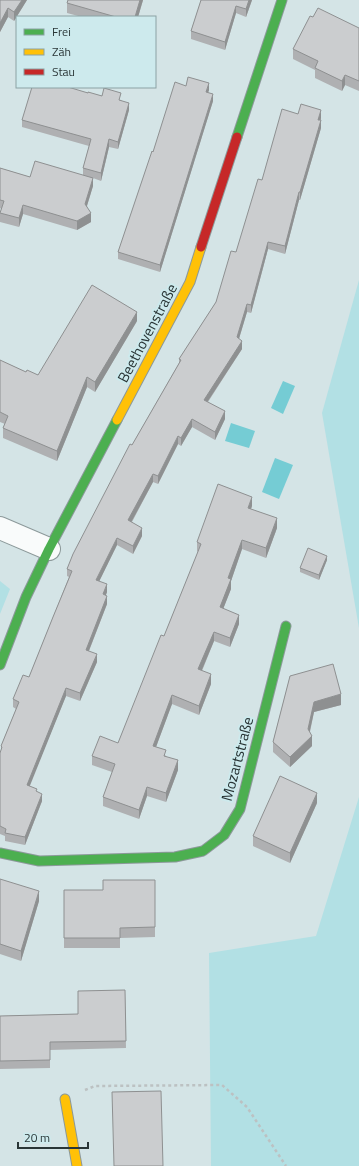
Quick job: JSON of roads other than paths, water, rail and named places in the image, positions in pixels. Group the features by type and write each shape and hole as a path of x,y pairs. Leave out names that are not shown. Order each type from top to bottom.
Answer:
{"street":[{"name":"Beethovenstraße","path":"0,664 26,597 49,549 190,282 282,0"},
{"path":"0,528 49,549"},
{"name":"Mozartstraße","path":"0,853 38,861 175,858 203,851 224,835 240,809 286,626"},
{"path":"65,1099 77,1166"}],"water":[{"path":"283,381 295,386 283,414 271,408"},
{"path":"231,423 255,431 249,448 225,441"},
{"path":"275,458 293,465 279,499 262,492"}]}
